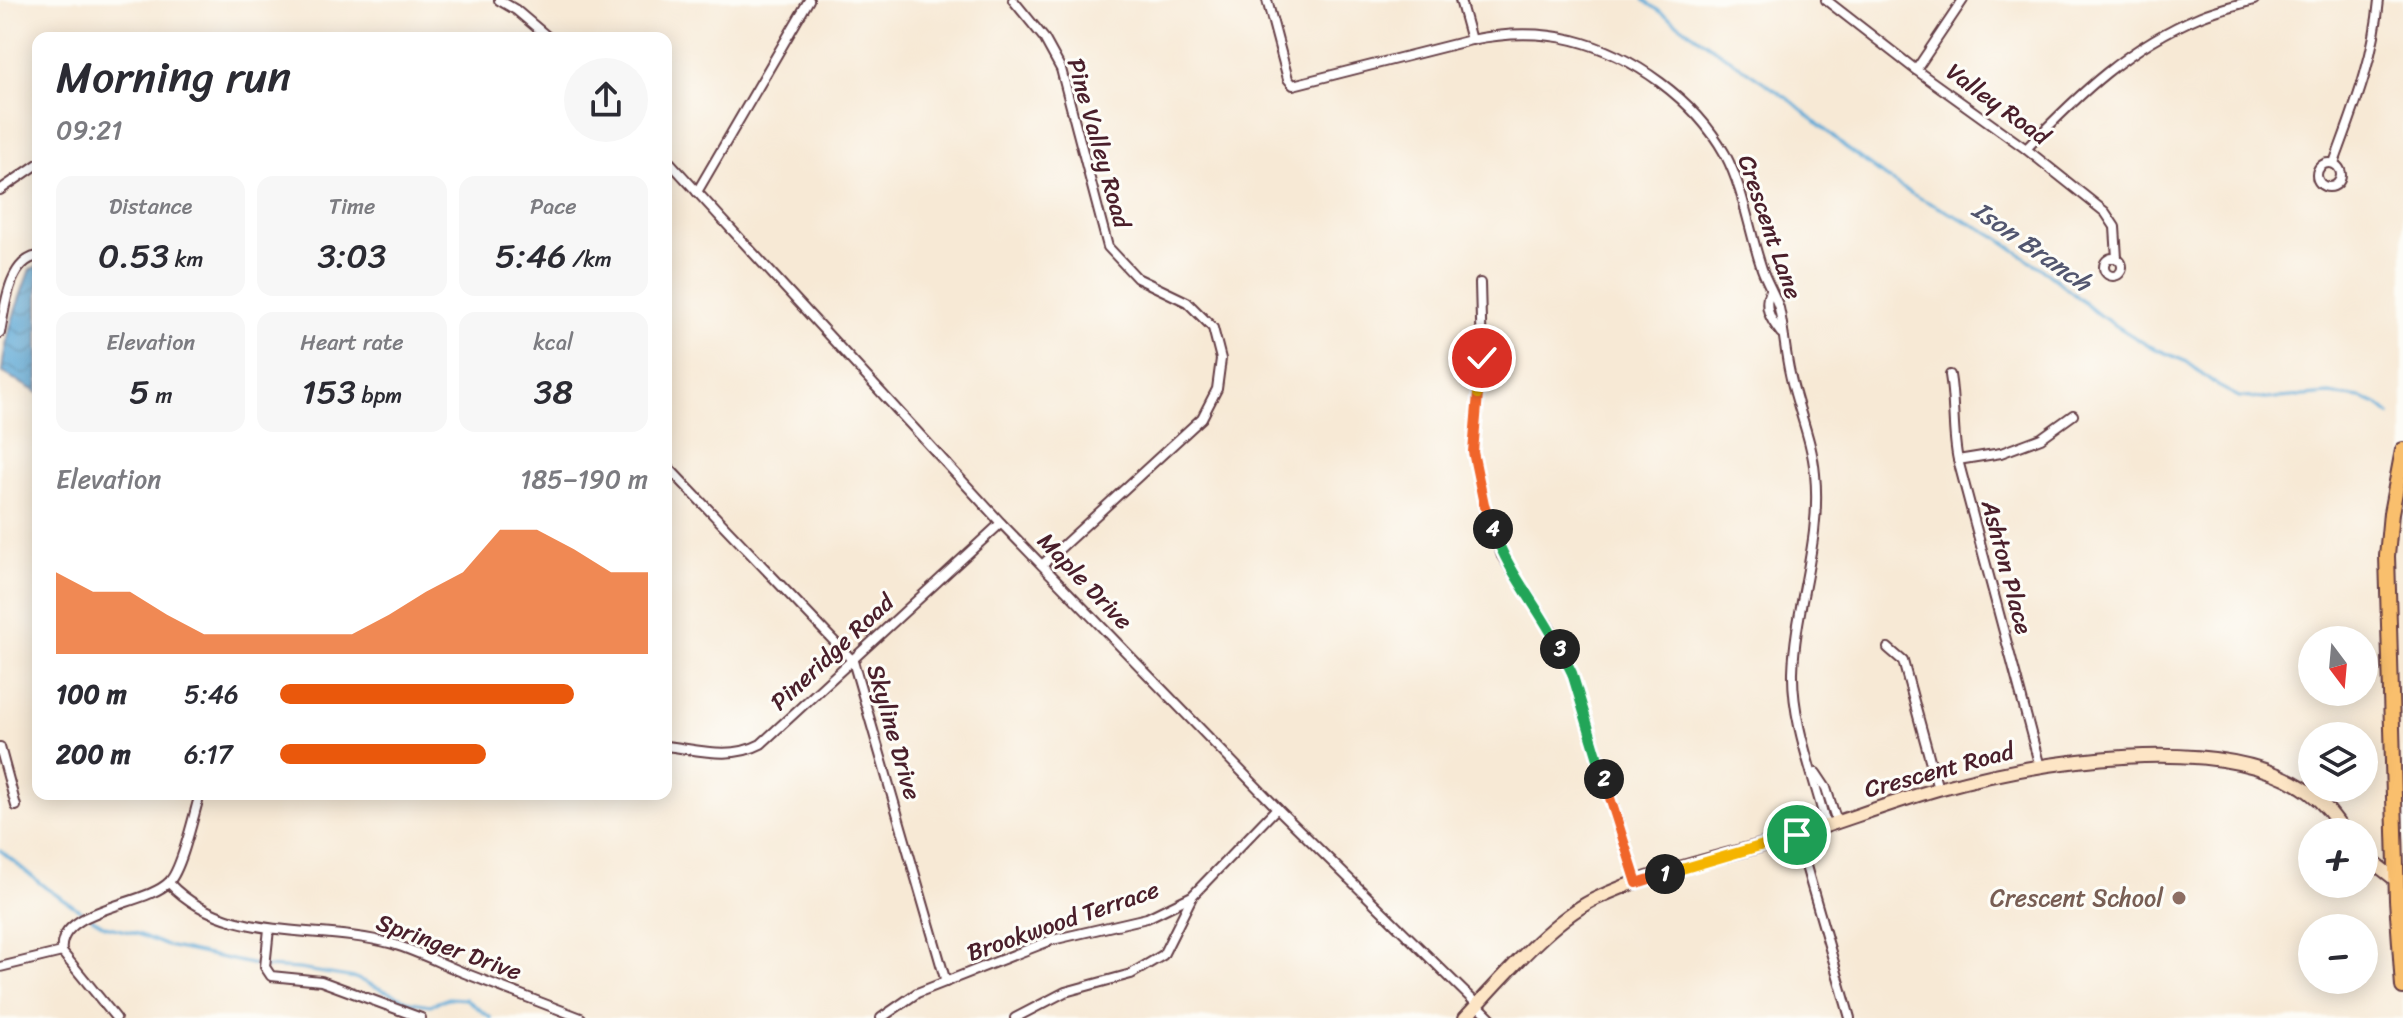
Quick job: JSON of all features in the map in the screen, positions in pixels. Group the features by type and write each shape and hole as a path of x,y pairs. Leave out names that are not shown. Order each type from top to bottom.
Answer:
{"main road":[{"path":"2403,450 2391,513 2387,556 2403,987"}],"street":[{"path":"499,0 542,32"},
{"path":"697,192 809,0"},
{"name":"Pine Valley Road","path":"1013,0 1044,38 1061,69 1108,247 1137,278 1187,302 1213,328 1221,359 1217,389 1202,418 1042,565"},
{"name":"Crescent Lane","path":"1267,0 1288,79 1293,85 1471,40 1501,34 1536,35 1574,40 1649,75 1674,94 1707,128 1737,182 1770,290 1778,306 1781,333 1815,472 1814,539 1793,672 1797,716 1811,766 1826,788 1832,824"},
{"path":"1460,0 1471,40"},
{"name":"Valley Road","path":"1826,0 2105,212 2115,227 2117,258"},
{"path":"1916,70 1963,0"},
{"path":"2026,149 2083,90 2146,44 2202,15 2254,0"},
{"path":"2334,163 2368,70 2379,0"},
{"name":"Maple Drive","path":"672,165 1001,523 1277,808 1491,1018"},
{"path":"0,190 32,168"},
{"path":"0,333 19,266 32,257"},
{"path":"1480,283 1482,358 1473,452 1484,504 1502,556 1550,628 1572,673 1637,883"},
{"name":"Ashton Place","path":"1950,375 1955,402 1952,432 1958,460 2040,767"},
{"path":"1958,460 2001,453 2041,438 2073,415"},
{"name":"Skyline Drive","path":"672,471 853,661 946,982"},
{"name":"Pineridge Road","path":"672,747 729,754 746,752 761,744 1001,523"},
{"path":"1888,648 1903,661 1938,789"},
{"path":"0,747 16,806"},
{"name":"Crescent Road","path":"1465,1018 1555,926 1592,901 1637,883 1938,789 2040,767 2116,758 2200,756 2251,766 2307,791 2335,818"},
{"path":"116,1018 62,952 60,942 74,925 169,883 198,800"},
{"name":"Brookwood Terrace","path":"881,1018 917,993 1052,940 1147,918 1192,896 1277,808"},
{"path":"1797,835 1850,1018"},
{"path":"2378,865 2400,880"},
{"name":"Springer Drive","path":"169,883 188,899 220,916 269,929 360,936 395,945 581,1018"},
{"path":"1015,1018 1065,992 1131,974 1163,955 1192,896"},
{"path":"269,929 265,967 271,976 321,981 421,1018"},
{"path":"0,967 62,952"}],"water":[{"path":"30,269 32,390 2,372 6,345"}],"waterway":[{"name":"Ison Branch","path":"1643,0 1793,102 1888,179 1992,234 2048,273 2099,315 2147,345 2187,362 2218,386 2239,397 2266,399 2329,394 2361,398 2377,404 2390,415"},
{"path":"0,850 46,888 83,912"},
{"path":"92,918 105,926 138,934 167,946 265,967 355,978 412,1002 430,1005 449,998 466,999 491,1018"}],"place":[{"name":"Crescent School","path":"2179,898"}],"route":[{"path":"1482,358 1473,452 1484,504 1502,556 1550,628 1572,673 1637,883 1797,835"}]}
